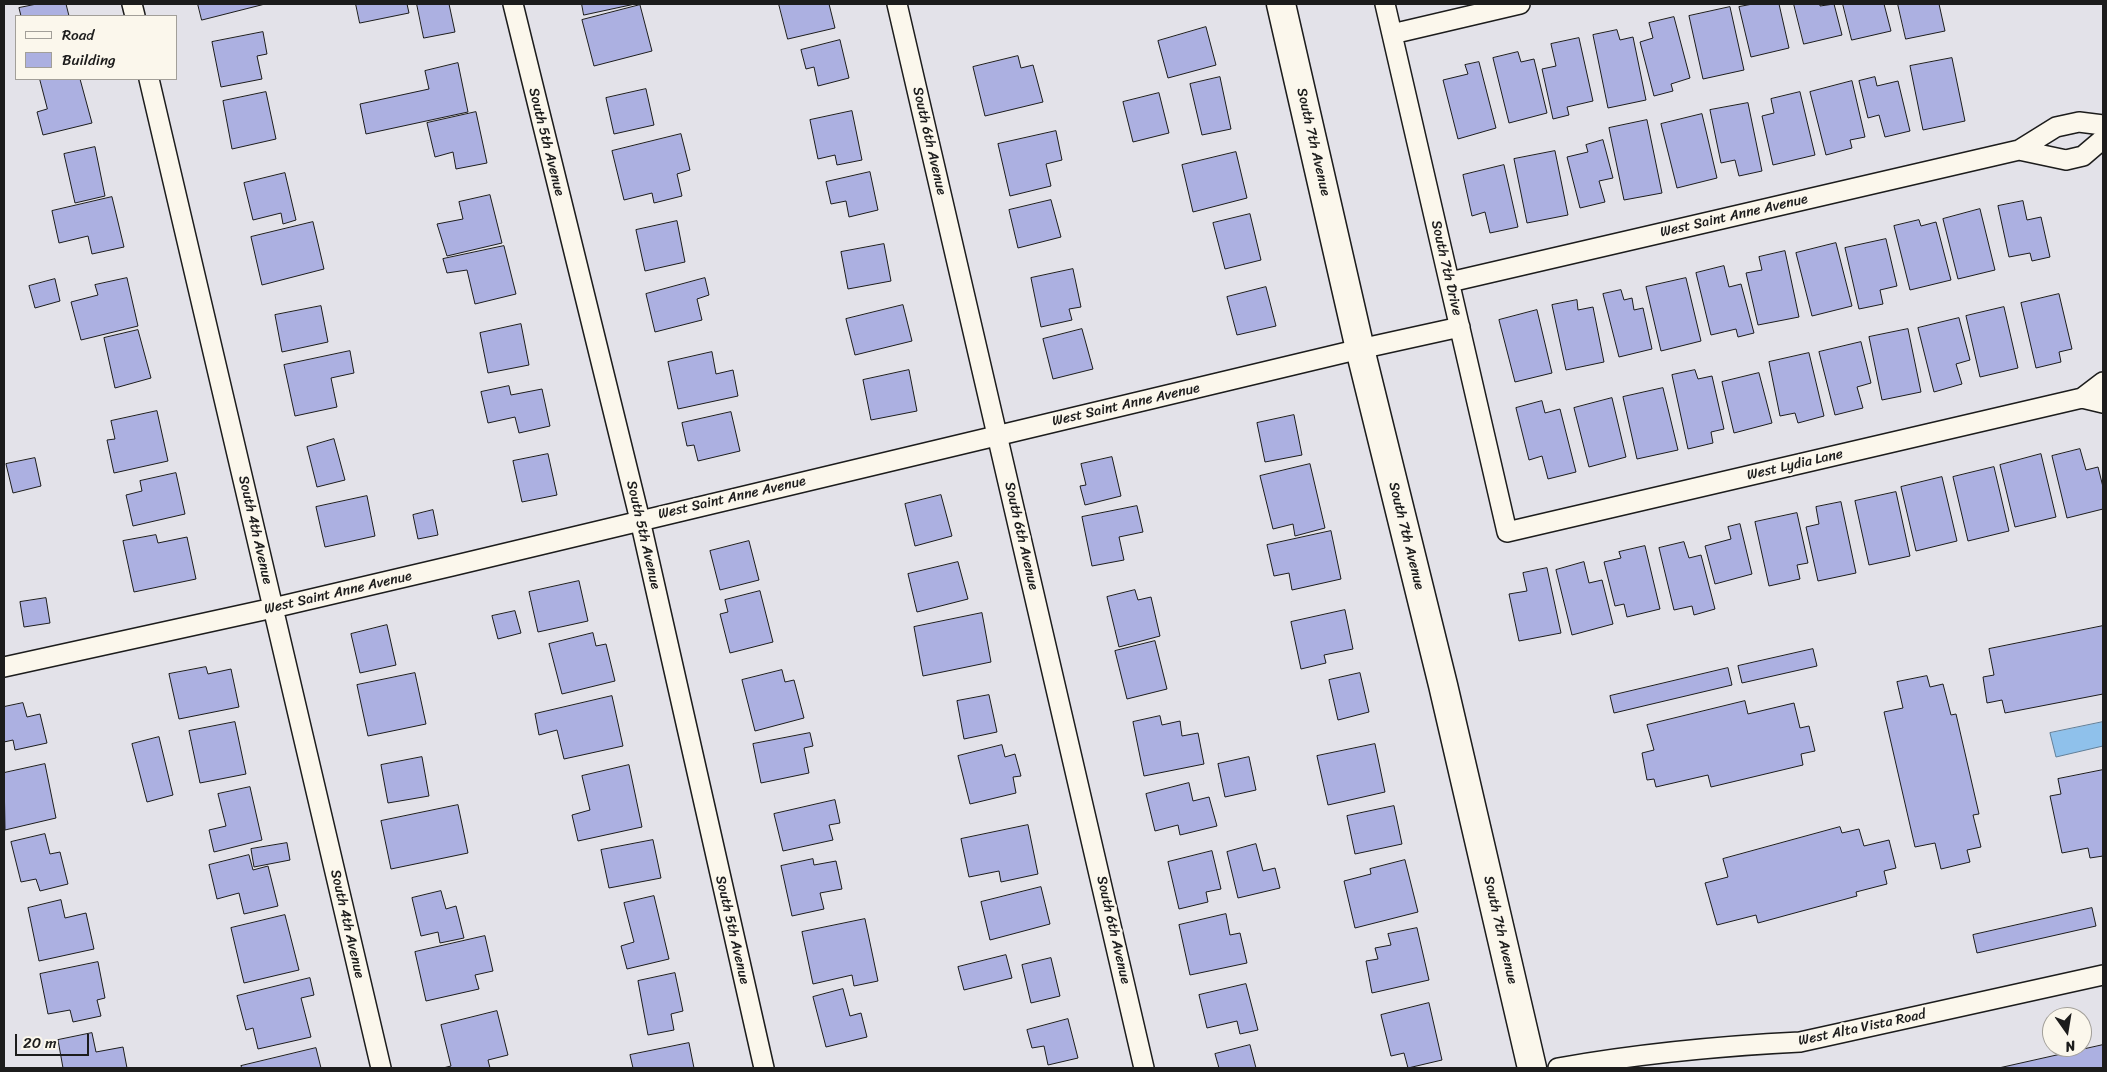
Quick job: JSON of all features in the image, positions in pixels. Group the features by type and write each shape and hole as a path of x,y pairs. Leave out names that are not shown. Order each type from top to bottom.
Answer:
{"main road":[{"name":"South 7th Avenue","path":"1281,4 1360,349 1443,685 1532,1068"}],"street":[{"name":"South 5th Avenue","path":"513,4 640,520 764,1068"},
{"name":"South 6th Avenue","path":"897,4 1144,1068"},
{"name":"South 7th Drive","path":"1385,4 1508,532"},
{"path":"1392,34 1520,4"},
{"name":"South 4th Avenue","path":"149,80 381,1068"},
{"name":"West Saint Anne Avenue","path":"1450,282 2019,150 2056,127 2079,122 2103,125"},
{"name":"West Saint Anne Avenue","path":"2019,150 2066,160 2083,156 2103,139"},
{"name":"West Saint Anne Avenue","path":"4,667 273,608 1360,349 1460,327"},
{"name":"West Lydia Lane","path":"1508,532 2082,398 2103,382"},
{"name":"West Lydia Lane","path":"2082,398 2103,403"},
{"name":"West Alta Vista Road","path":"1558,1068 1601,1060 1800,1042 2103,975"}],"water":[{"path":"2103,722 2103,746 2056,757 2050,733"}],"building":[{"path":"37,4 66,4 69,15 21,15 19,8"},
{"path":"198,4 265,4 202,20"},
{"path":"356,4 407,4 409,13 360,23"},
{"path":"417,4 449,4 455,32 424,38"},
{"path":"582,4 635,4 584,15"},
{"path":"779,4 829,4 835,28 788,39"},
{"path":"1753,4 1779,4 1789,48 1751,57 1739,7"},
{"path":"1794,4 1820,4 1820,6 1834,4 1842,35 1804,44"},
{"path":"1843,4 1884,4 1891,31 1852,40"},
{"path":"1898,4 1939,4 1945,31 1906,39"},
{"path":"640,5 652,51 594,66 582,20"},
{"path":"1730,7 1744,70 1703,79 1689,16"},
{"path":"1674,17 1690,78 1671,84 1673,91 1654,96 1640,42 1653,38 1649,23"},
{"path":"1206,27 1216,65 1168,78 1158,41"},
{"path":"1617,30 1620,40 1633,37 1646,100 1608,108 1593,35"},
{"path":"263,32 267,54 257,56 262,79 221,87 212,42"},
{"path":"1579,38 1593,101 1567,107 1569,115 1553,119 1542,69 1556,66 1551,44"},
{"path":"840,40 849,78 818,86 814,67 806,69 801,50"},
{"path":"1518,52 1521,62 1534,59 1547,113 1509,123 1493,58"},
{"path":"1018,56 1021,68 1033,65 1043,102 985,116 973,67"},
{"path":"1952,58 1965,121 1923,130 1910,66"},
{"path":"1479,62 1496,128 1458,139 1443,80 1468,74 1465,65"},
{"path":"458,63 468,112 366,134 360,104 429,89 425,71"},
{"path":"1220,77 1231,129 1202,135 1190,84"},
{"path":"1875,77 1877,86 1898,81 1910,131 1885,137 1879,115 1868,118 1859,81"},
{"path":"40,80 80,80 92,123 43,135 37,112 47,109"},
{"path":"1852,81 1865,137 1850,140 1852,148 1826,155 1810,92"},
{"path":"646,89 654,125 614,134 606,98"},
{"path":"266,92 276,139 232,149 223,101"},
{"path":"1800,92 1815,155 1773,165 1762,116 1774,113 1771,99"},
{"path":"1159,93 1169,133 1133,142 1123,102"},
{"path":"1748,103 1762,171 1739,176 1735,160 1721,163 1710,110"},
{"path":"852,111 862,160 837,165 835,155 818,159 810,120"},
{"path":"476,112 487,163 456,169 453,152 435,157 427,123"},
{"path":"1702,114 1717,178 1677,188 1661,124"},
{"path":"1647,120 1662,193 1624,200 1609,128"},
{"path":"1056,131 1062,160 1046,164 1051,186 1010,196 998,144"},
{"path":"681,134 690,170 677,174 682,196 654,203 652,193 624,200 612,151"},
{"path":"1603,140 1613,178 1599,181 1605,202 1580,208 1567,157 1588,152 1586,145"},
{"path":"95,147 105,196 75,203 64,154"},
{"path":"1555,151 1568,215 1527,223 1514,159"},
{"path":"1236,152 1247,198 1193,212 1182,165"},
{"path":"1504,165 1518,227 1490,233 1485,212 1472,216 1463,175"},
{"path":"870,172 878,210 849,217 846,201 831,204 826,182"},
{"path":"285,173 296,220 283,224 281,213 253,220 244,183"},
{"path":"490,195 502,243 447,256 437,224 463,219 459,202"},
{"path":"112,197 124,247 92,254 88,236 59,243 52,211"},
{"path":"1051,200 1061,237 1018,248 1009,210"},
{"path":"2023,201 2027,220 2041,217 2050,257 2032,261 2030,253 2009,257 1998,206"},
{"path":"1980,209 1995,270 1958,279 1943,219"},
{"path":"1250,214 1261,260 1225,269 1213,223"},
{"path":"1919,220 1921,226 1936,222 1951,280 1910,290 1894,226"},
{"path":"677,221 685,262 645,271 636,230"},
{"path":"313,222 324,269 262,285 251,237"},
{"path":"1886,239 1897,286 1880,290 1883,304 1859,309 1845,248"},
{"path":"1836,243 1852,306 1812,316 1796,253"},
{"path":"884,244 891,281 848,289 841,252"},
{"path":"504,246 516,294 475,304 467,270 447,273 443,259"},
{"path":"1785,251 1799,317 1758,325 1746,273 1762,270 1759,257"},
{"path":"1724,266 1729,287 1741,284 1754,333 1738,337 1736,329 1711,335 1696,273"},
{"path":"1073,269 1081,307 1069,309 1072,320 1041,327 1031,278"},
{"path":"127,278 138,326 81,340 71,302 98,295 95,285"},
{"path":"705,278 709,295 697,299 702,320 655,332 646,294"},
{"path":"1686,278 1701,341 1661,351 1646,287"},
{"path":"55,279 60,301 35,308 29,286"},
{"path":"1266,287 1276,326 1237,335 1227,297"},
{"path":"1621,290 1624,300 1632,298 1634,310 1643,308 1652,349 1619,357 1603,294"},
{"path":"2059,294 2072,349 2059,352 2061,362 2036,368 2021,303"},
{"path":"1577,300 1578,310 1593,307 1604,362 1566,370 1552,305"},
{"path":"903,305 912,341 855,355 846,319"},
{"path":"321,306 328,342 282,352 275,315"},
{"path":"2004,307 2018,368 1980,377 1966,316"},
{"path":"1537,310 1552,373 1515,382 1499,320"},
{"path":"1959,318 1970,360 1956,364 1962,384 1934,392 1918,328"},
{"path":"521,324 529,365 488,373 480,333"},
{"path":"1082,329 1093,369 1053,379 1043,339"},
{"path":"1908,329 1921,392 1882,400 1869,337"},
{"path":"138,330 151,378 115,388 104,338"},
{"path":"1861,342 1871,383 1857,387 1863,408 1835,415 1819,352"},
{"path":"350,351 354,373 331,378 337,407 295,416 284,365"},
{"path":"712,352 716,374 733,370 738,396 678,409 668,362"},
{"path":"1809,353 1824,416 1798,423 1795,413 1780,416 1769,362"},
{"path":"909,370 917,411 871,420 863,380"},
{"path":"1695,370 1698,379 1712,376 1724,429 1711,432 1713,443 1688,449 1672,375"},
{"path":"1759,373 1772,423 1734,433 1722,382"},
{"path":"509,386 511,395 542,389 550,426 519,433 515,417 488,423 481,392"},
{"path":"1663,388 1678,450 1637,459 1623,397"},
{"path":"1612,398 1626,457 1589,467 1574,408"},
{"path":"1542,401 1545,413 1560,409 1576,472 1548,479 1542,456 1529,460 1516,408"},
{"path":"157,411 168,461 114,473 107,440 115,439 111,421"},
{"path":"731,412 740,451 698,461 694,445 687,446 682,423"},
{"path":"1294,415 1302,455 1265,462 1257,423"},
{"path":"334,439 345,480 317,487 307,447"},
{"path":"2080,449 2086,470 2098,467 2103,487 2103,509 2067,518 2052,456"},
{"path":"548,454 557,495 522,502 513,461"},
{"path":"2041,454 2056,517 2015,527 2000,465"},
{"path":"1112,457 1121,496 1085,505 1080,486 1086,485 1081,464"},
{"path":"35,458 41,486 13,493 6,464"},
{"path":"1310,464 1325,528 1295,536 1293,524 1273,529 1260,476"},
{"path":"1994,467 2009,531 1968,541 1953,477"},
{"path":"176,473 185,514 133,526 126,495 142,491 140,481"},
{"path":"1942,477 1957,541 1916,551 1901,487"},
{"path":"1896,492 1910,556 1869,565 1855,501"},
{"path":"941,495 952,536 915,546 905,504"},
{"path":"367,496 375,536 325,547 316,507"},
{"path":"1841,502 1856,573 1818,581 1806,527 1819,524 1816,507"},
{"path":"1137,506 1143,532 1119,537 1124,560 1092,566 1082,517"},
{"path":"433,510 438,535 418,539 413,515"},
{"path":"1797,513 1808,563 1797,565 1800,579 1769,586 1755,522"},
{"path":"1740,524 1752,574 1715,584 1705,546 1731,539 1728,527"},
{"path":"1331,531 1341,579 1292,590 1289,573 1274,576 1267,545"},
{"path":"156,535 158,543 187,537 196,579 134,592 123,541"},
{"path":"749,541 759,580 720,590 710,551"},
{"path":"1684,542 1689,558 1701,555 1715,609 1694,615 1692,606 1674,610 1659,548"},
{"path":"1645,546 1660,609 1627,617 1624,604 1615,606 1604,562 1621,558 1619,552"},
{"path":"958,562 968,599 917,612 908,574"},
{"path":"1584,562 1589,583 1602,580 1613,624 1572,635 1556,570"},
{"path":"1547,568 1561,633 1519,641 1509,594 1527,591 1523,573"},
{"path":"579,581 588,621 538,632 529,592"},
{"path":"1135,590 1138,600 1151,597 1160,636 1119,647 1107,597"},
{"path":"760,591 773,642 730,653 720,614 728,612 725,600"},
{"path":"46,598 50,623 24,627 20,602"},
{"path":"1345,610 1353,649 1324,655 1326,663 1301,669 1291,622"},
{"path":"515,611 521,633 498,639 492,616"},
{"path":"982,613 991,662 923,676 914,627"},
{"path":"387,625 396,665 360,673 351,634"},
{"path":"2103,626 2103,694 2005,713 2002,700 1987,703 1983,677 1994,675 1989,649"},
{"path":"593,633 596,646 606,644 615,681 562,694 549,644"},
{"path":"1155,641 1167,689 1127,699 1115,651"},
{"path":"1813,649 1817,666 1742,683 1738,666"},
{"path":"206,667 208,674 231,669 239,707 179,719 169,674"},
{"path":"1728,668 1732,685 1614,713 1610,696"},
{"path":"782,670 785,682 794,680 804,718 755,731 742,680"},
{"path":"415,673 426,724 368,736 357,685"},
{"path":"1360,673 1369,712 1338,720 1329,680"},
{"path":"1927,676 1930,687 1943,684 1951,715 1956,714 1979,814 1973,815 1981,847 1967,850 1970,862 1941,869 1935,843 1915,847 1884,712 1903,708 1897,682"},
{"path":"989,695 997,732 964,739 957,701"},
{"path":"612,696 623,746 564,759 557,730 539,735 535,714"},
{"path":"1745,701 1748,714 1794,703 1800,728 1809,726 1815,751 1801,754 1803,765 1711,787 1708,775 1656,787 1654,779 1647,780 1642,753 1654,750 1647,725"},
{"path":"23,703 27,717 40,714 47,743 15,750 13,740 4,742 4,707"},
{"path":"1160,716 1162,725 1180,721 1182,736 1198,733 1204,764 1144,776 1133,722"},
{"path":"235,722 246,774 200,783 189,731"},
{"path":"810,733 813,746 804,748 809,773 761,783 753,744"},
{"path":"159,737 173,795 147,802 132,744"},
{"path":"1375,744 1385,792 1328,805 1317,756"},
{"path":"1002,745 1005,757 1015,754 1021,776 1013,777 1016,793 970,804 958,756"},
{"path":"422,757 429,796 388,803 381,765"},
{"path":"1249,757 1256,790 1225,797 1218,764"},
{"path":"45,764 56,818 5,830 4,773"},
{"path":"629,765 642,827 578,841 572,815 590,810 582,776"},
{"path":"2103,770 2103,856 2090,858 2088,848 2062,853 2050,796 2061,794 2058,779"},
{"path":"1189,783 1193,801 1209,797 1217,826 1180,835 1178,825 1155,831 1146,794"},
{"path":"250,787 262,840 214,852 209,830 226,826 218,794"},
{"path":"835,800 840,823 829,825 833,840 783,851 774,814"},
{"path":"458,805 468,853 391,869 381,821"},
{"path":"1394,806 1402,844 1355,854 1347,816"},
{"path":"1028,825 1038,874 1001,882 999,871 969,877 961,839"},
{"path":"1840,827 1842,833 1859,829 1864,846 1889,840 1896,868 1884,871 1887,884 1856,892 1857,896 1758,923 1756,915 1717,925 1705,883 1728,877 1723,859"},
{"path":"45,834 50,854 60,852 68,884 40,891 36,879 21,882 11,842"},
{"path":"653,840 661,878 609,888 601,850"},
{"path":"287,843 290,860 254,867 251,849"},
{"path":"1256,844 1263,871 1275,868 1280,888 1238,898 1227,852"},
{"path":"1212,851 1221,889 1206,892 1208,902 1179,909 1168,862"},
{"path":"249,855 253,870 268,866 278,906 244,914 239,893 217,899 209,865"},
{"path":"813,859 814,865 836,861 842,889 820,893 824,909 792,916 781,866"},
{"path":"1405,860 1418,912 1355,928 1344,881 1371,874 1370,869"},
{"path":"1041,887 1050,924 990,940 981,902"},
{"path":"441,891 446,909 456,906 464,938 440,943 438,932 421,936 412,898"},
{"path":"654,896 669,959 627,969 621,946 634,942 624,903"},
{"path":"61,900 65,918 86,913 94,949 39,961 28,908"},
{"path":"2092,908 2096,926 1977,953 1973,935"},
{"path":"1226,914 1230,935 1240,933 1247,963 1190,975 1179,925"},
{"path":"285,915 299,970 244,983 231,928"},
{"path":"865,919 878,981 854,986 852,975 813,984 802,932"},
{"path":"1417,928 1429,980 1372,993 1366,961 1378,959 1375,948 1391,945 1388,934"},
{"path":"485,936 493,971 475,975 479,989 426,1001 415,952"},
{"path":"1006,955 1012,978 964,990 958,967"},
{"path":"1051,958 1060,996 1031,1003 1022,965"},
{"path":"98,962 105,998 97,1000 101,1016 73,1022 70,1010 48,1014 40,974"},
{"path":"675,973 683,1011 671,1014 674,1030 648,1035 638,981"},
{"path":"310,978 314,995 301,998 311,1037 258,1049 253,1028 246,1030 237,996"},
{"path":"1246,984 1258,1030 1240,1034 1237,1021 1207,1028 1199,995"},
{"path":"843,989 850,1016 861,1013 867,1037 826,1047 813,997"},
{"path":"1429,1003 1442,1060 1408,1068 1404,1053 1391,1056 1381,1015"},
{"path":"497,1011 508,1055 488,1060 490,1068 443,1068 451,1066 441,1025"},
{"path":"1068,1019 1078,1058 1048,1065 1044,1046 1032,1048 1027,1030"},
{"path":"92,1033 96,1052 123,1047 127,1068 63,1068 58,1040"},
{"path":"689,1043 694,1068 633,1068 630,1055"},
{"path":"1250,1045 1256,1068 1219,1068 1215,1054"},
{"path":"2103,1045 2103,1068 1999,1068 2049,1057 2092,1057 2092,1047"},
{"path":"316,1048 321,1068 242,1068 241,1066"}]}
